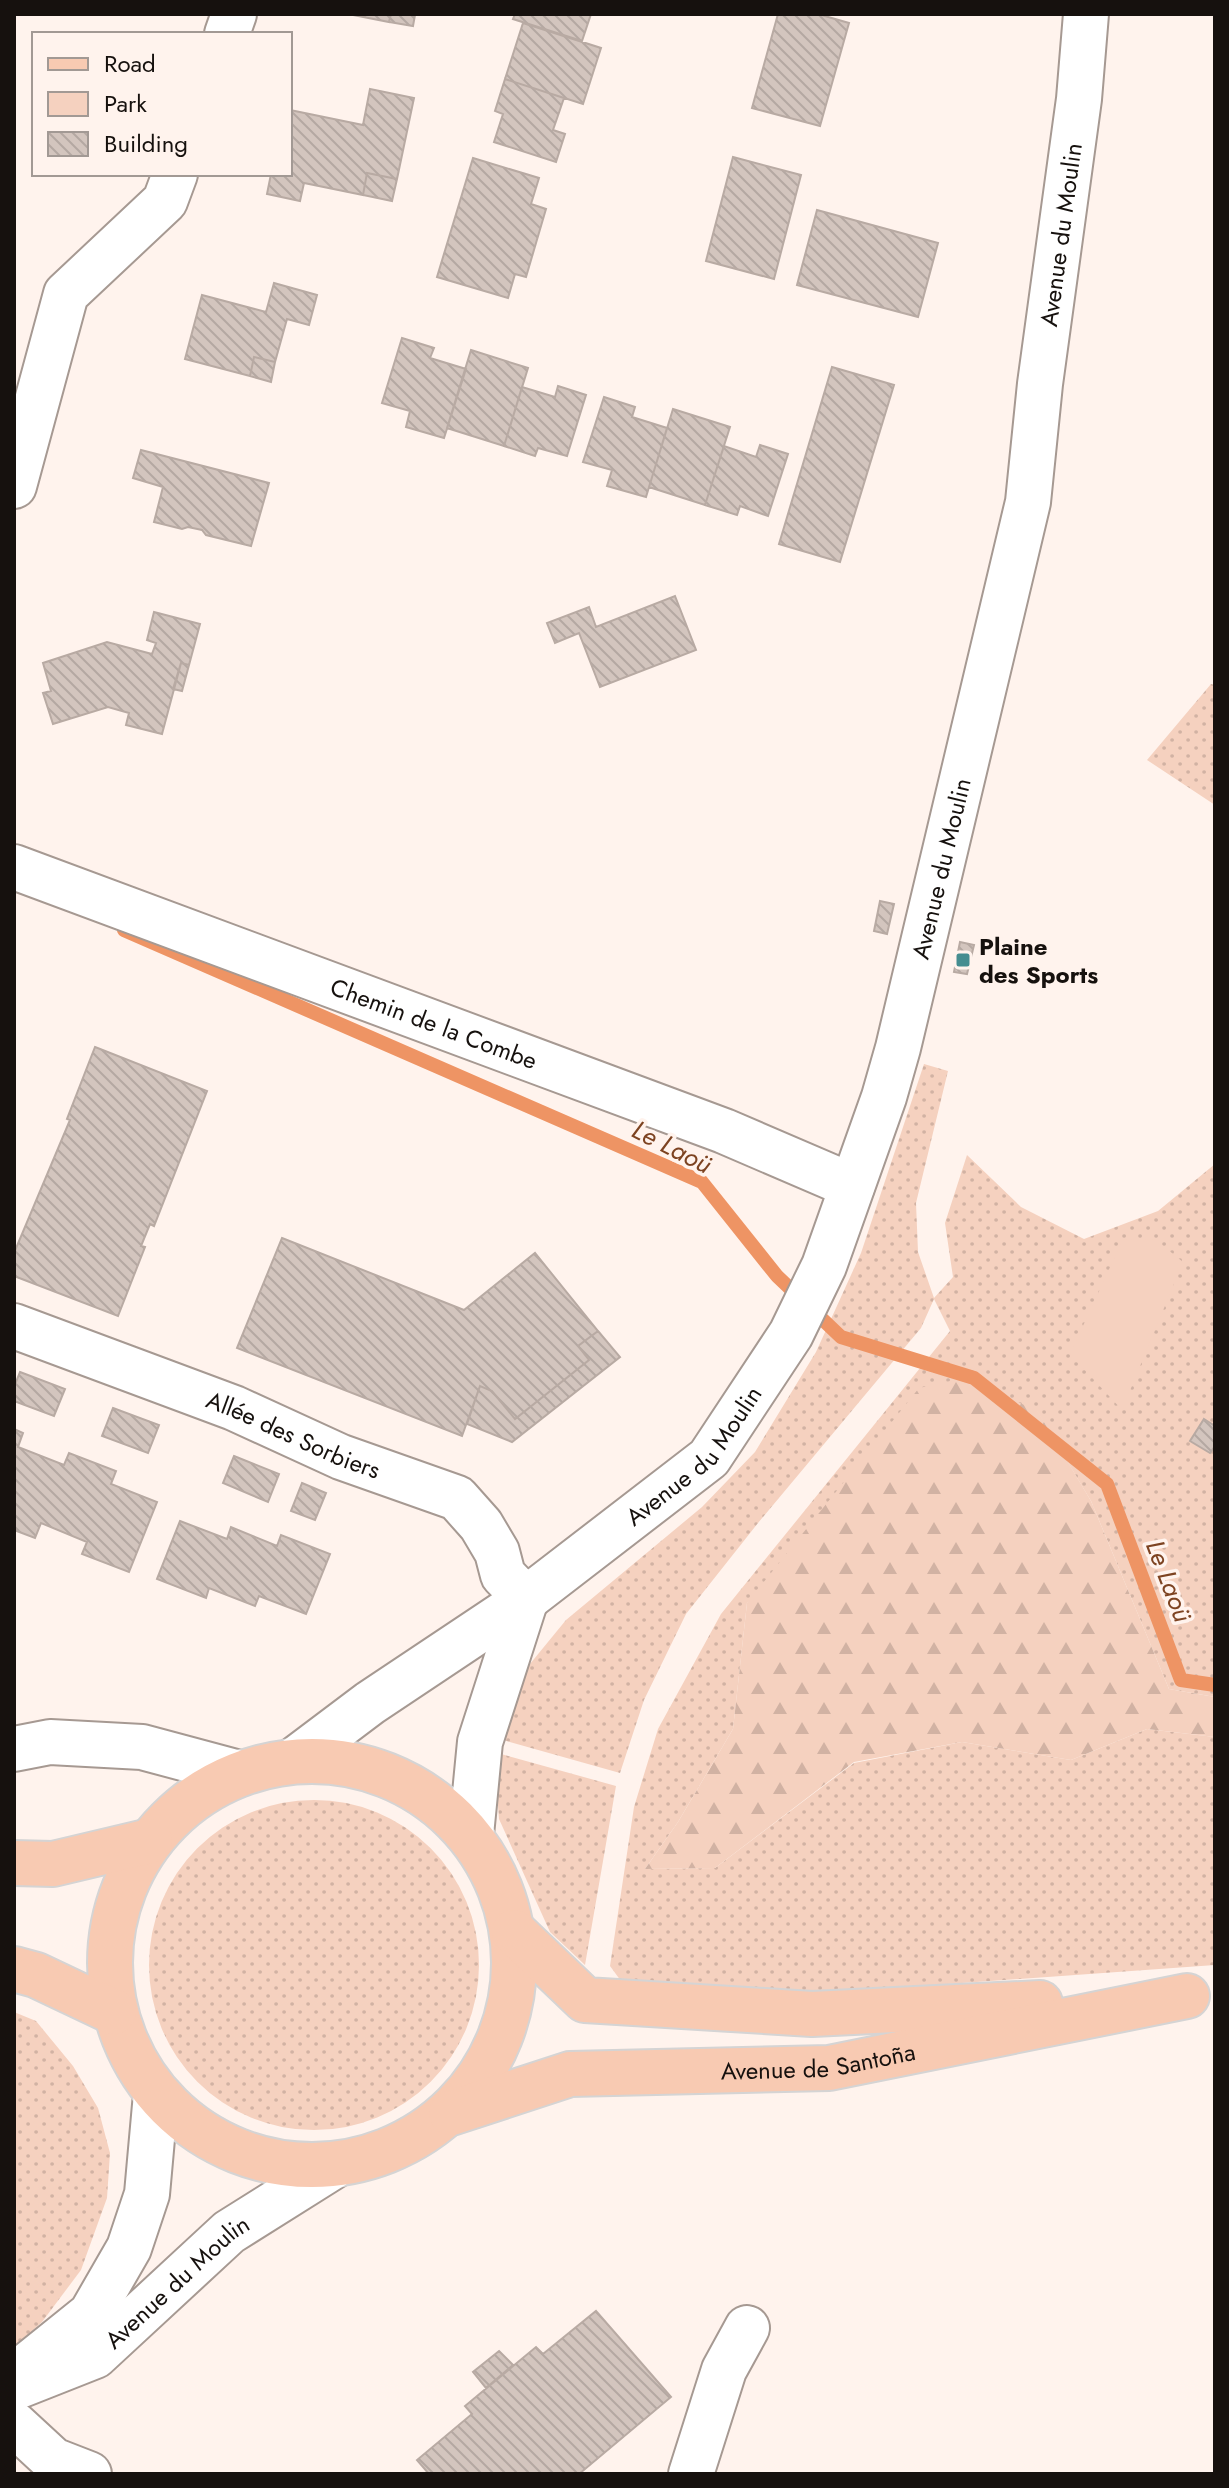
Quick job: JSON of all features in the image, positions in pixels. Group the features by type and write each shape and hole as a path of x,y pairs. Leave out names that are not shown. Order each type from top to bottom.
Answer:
{"main road":[{"path":"293,1761 359,1766 421,1791 471,1835 499,1881 514,1932 514,1998 492,2060 451,2113 397,2149 334,2166 268,2162 206,2137 156,2094 131,2056 114,2012 109,1952 121,1893 150,1841 190,1801 239,1773 293,1761"},
{"path":"14,1863 53,1864 150,1841"},
{"name":"Avenue de Santoña","path":"514,1932 585,2000 812,2014 1201,1997"},
{"path":"14,1969 36,1975 114,2012"},
{"name":"Avenue de Santoña","path":"451,2113 570,2074 829,2068 1201,1997"}],"street":[{"name":"Avenue du Moulin","path":"293,1761 370,1703 526,1599 709,1458 791,1334 824,1266 884,1097 898,1048 1028,502 1040,384 1079,99 1086,14"},
{"path":"14,486 66,294 165,201 174,176"},
{"name":"Chemin de la Combe","path":"14,867 724,1131 852,1186"},
{"name":"Allée des Sorbiers","path":"14,1326 234,1408 341,1457 457,1498 481,1525 497,1552 503,1575 526,1599"},
{"path":"471,1835 480,1742 526,1599"},
{"path":"14,1749 50,1742 142,1747 239,1773"},
{"name":"Avenue du Moulin","path":"14,2376 91,2314 129,2248 147,2194 156,2094"},
{"name":"Avenue du Moulin","path":"14,2388 95,2356 229,2232 334,2166"},
{"path":"691,2474 724,2370 747,2328"},
{"path":"14,2424 53,2460 89,2474"}],"green space":[{"path":"1211,684 1215,685 1215,805 1147,760"},
{"path":"924,1064 948,1071 916,1203 918,1252 934,1298 953,1277 945,1223 967,1155 1021,1207 1084,1239 1158,1211 1215,1164 1215,1697 1169,1689 1091,1501 1037,1411 747,1603 733,1729 678,1822 645,1869 715,1868 854,1763 962,1742 1071,1760 1147,1729 1215,1737 1215,1965 725,2000 629,1992 610,1966 634,1807 658,1729 721,1614 950,1331 934,1299 921,1328 686,1614 644,1700 620,1773 496,1738 525,1670 566,1620 702,1507 755,1452 816,1352 861,1253"},
{"path":"1123,1239 1156,1240 1183,1262 1122,1410 1070,1354"},
{"path":"960,1379 1037,1410 1091,1501 1169,1689 1215,1697 1215,1737 1147,1729 1071,1760 962,1742 854,1762 715,1868 645,1869 678,1822 733,1729 747,1603 919,1388"},
{"path":"494,1752 616,1786 585,1965 550,1932 499,1819"},
{"path":"298,1800 330,1800 362,1807 392,1819 419,1837 442,1860 467,1902 476,1933 479,1965 476,1997 460,2043 442,2070 419,2093 392,2111 362,2123 330,2130 298,2130 266,2123 236,2111 209,2093 186,2070 168,2043 156,2013 149,1981 149,1949 156,1917 168,1887 186,1860 209,1837 236,1819 266,1807"},
{"path":"14,2012 36,2021 73,2066 98,2108 110,2153 107,2198 81,2270 42,2322 14,2347"}],"building":[{"path":"348,14 391,14 389,22"},
{"path":"391,14 415,15 413,26 389,22"},
{"path":"515,14 591,14 582,41 513,19"},
{"path":"778,14 818,14 849,23 820,126 752,108"},
{"path":"523,23 601,48 583,104 505,79"},
{"path":"505,79 564,98 553,130 565,134 556,162 494,142 503,114 495,111"},
{"path":"370,89 414,98 397,179 367,173 363,195 304,183 300,201 267,194 271,176 292,176 292,110 363,125"},
{"path":"733,157 801,175 774,279 706,261"},
{"path":"473,158 539,178 531,204 546,209 526,277 515,274 508,298 437,277"},
{"path":"367,173 397,179 392,201 363,195"},
{"path":"817,210 938,243 918,317 797,285"},
{"path":"274,283 317,295 309,325 287,319 275,362 254,357 250,376 185,359 202,295 266,312"},
{"path":"402,338 434,348 430,358 466,369 444,438 406,427 410,411 382,403"},
{"path":"471,350 528,368 504,446 447,428"},
{"path":"254,357 275,362 271,382 250,376"},
{"path":"832,367 894,385 840,562 779,544"},
{"path":"558,386 586,395 567,456 538,448 535,456 504,446 522,387 555,397"},
{"path":"604,397 635,407 632,417 667,428 646,497 607,486 612,470 583,462"},
{"path":"673,409 730,427 705,505 649,487"},
{"path":"760,445 788,454 768,516 740,506 737,515 705,505 724,446 756,457"},
{"path":"141,450 269,483 251,546 206,535 202,530 154,522 163,487 133,478"},
{"path":"675,596 696,650 600,687 579,633 555,643 547,623 589,607 596,627"},
{"path":"154,612 200,624 189,665 181,663 162,734 126,725 129,713 108,707 53,724 43,693 51,691 43,663 107,642 152,654 156,643 147,640"},
{"path":"181,663 189,665 182,691 173,689"},
{"path":"880,901 894,904 887,934 874,931"},
{"path":"960,942 974,945 967,974 954,972"},
{"path":"95,1047 207,1091 154,1226 150,1224 141,1246 145,1247 118,1316 14,1276 14,1253 70,1120 67,1119"},
{"path":"282,1238 464,1310 535,1253 598,1331 578,1346 589,1360 515,1419 492,1391 480,1386 462,1436 237,1348"},
{"path":"598,1331 620,1357 512,1442 467,1424 480,1386 492,1391 515,1419 589,1360 578,1346"},
{"path":"20,1372 65,1389 54,1416 14,1401 14,1387"},
{"path":"113,1408 159,1425 148,1453 102,1436"},
{"path":"1204,1419 1215,1426 1215,1446 1210,1453 1190,1441"},
{"path":"14,1429 23,1433 18,1447 64,1465 69,1453 116,1471 111,1484 157,1502 129,1572 82,1554 87,1542 41,1523 35,1538 14,1530"},
{"path":"234,1456 279,1474 268,1502 223,1483"},
{"path":"302,1483 326,1493 315,1520 291,1511"},
{"path":"180,1521 227,1539 231,1527 277,1546 281,1535 330,1554 306,1614 259,1596 255,1606 209,1588 206,1598 157,1579"},
{"path":"596,2311 671,2397 579,2474 429,2474 417,2460 472,2414 465,2406 536,2347 543,2354"},
{"path":"499,2351 513,2365 486,2388 473,2372"}],"waterway":[{"name":"Le Laoü","path":"124,930 702,1182 777,1276 841,1337 974,1378 1107,1484 1181,1680 1215,1685"}],"place":[{"name":"Plaine des Sports","path":"963,960"}]}
